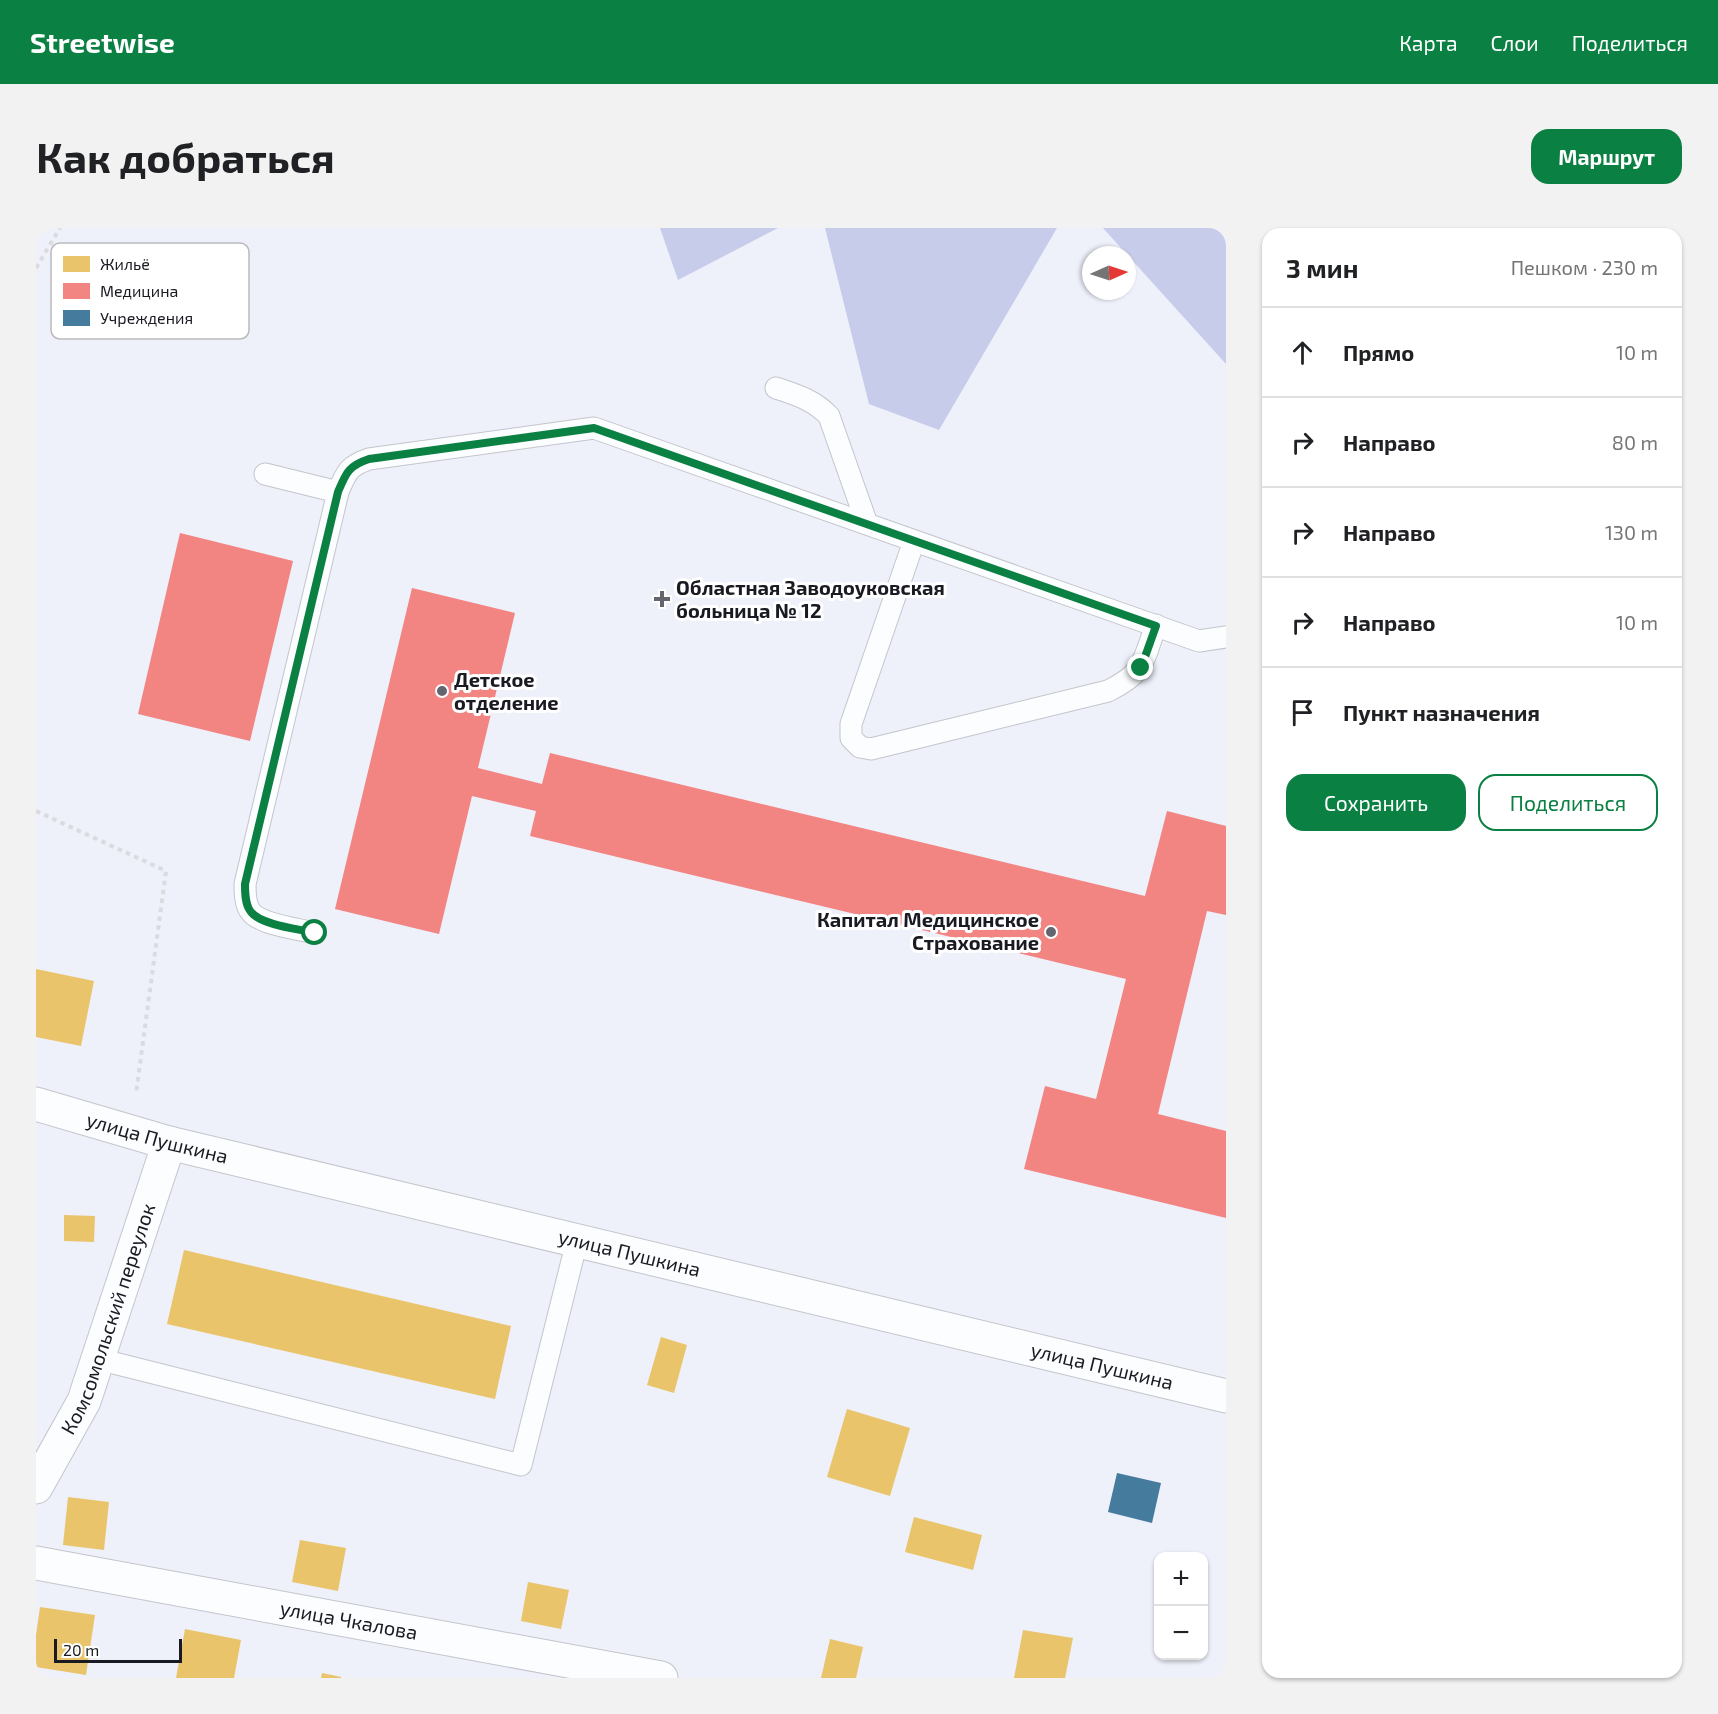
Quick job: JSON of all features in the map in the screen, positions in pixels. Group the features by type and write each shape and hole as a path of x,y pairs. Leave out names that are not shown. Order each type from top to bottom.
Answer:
{"street":[{"name":"улица Пушкина","path":"36,1104 131,1134 1226,1396"},
{"name":"Комсомольский переулок","path":"36,1486 84,1401 169,1143"},
{"name":"улица Чкалова","path":"36,1563 661,1678"}],"lane":[{"path":"776,388 809,399 820,405 830,416 867,524"},
{"path":"315,933 261,920 250,912 245,884 338,492 346,472 357,463 369,459 594,428 1156,626 1199,640 1226,637"},
{"path":"265,474 338,492"},
{"path":"914,541 850,724 851,738 860,747 871,748 1108,690 1131,678 1141,668 1156,626"},
{"path":"98,1359 521,1465 577,1241"}],"path":[{"path":"36,268 60,228"},
{"path":"36,811 166,871 131,1134"}],"shaded area":[{"path":"660,228 778,228 678,280"},
{"path":"825,228 1057,228 939,430 869,404"},
{"path":"1103,228 1226,228 1226,364 1136,264 1136,246 1119,246"}],"building: Жильё":[{"path":"36,969 94,981 81,1046 36,1037"},
{"path":"64,1215 95,1216 94,1242 64,1241"},
{"path":"184,1250 511,1326 495,1399 167,1324"},
{"path":"661,1337 687,1345 674,1393 647,1385"},
{"path":"847,1409 910,1428 890,1496 827,1477"},
{"path":"68,1497 109,1502 104,1550 63,1545"},
{"path":"914,1517 982,1535 973,1570 905,1552"},
{"path":"300,1540 346,1548 338,1591 292,1582"},
{"path":"528,1582 569,1590 561,1629 521,1621"},
{"path":"40,1607 95,1615 86,1675 36,1667 36,1635"},
{"path":"185,1629 241,1640 234,1678 176,1678"},
{"path":"1023,1630 1073,1638 1065,1678 1014,1678"},
{"path":"830,1639 863,1647 856,1678 821,1678"},
{"path":"322,1673 341,1677 341,1678 321,1678"}],"building: Медицина":[{"path":"180,533 293,561 250,741 138,714"},
{"path":"412,588 515,613 478,768 542,784 550,753 1145,896 1167,811 1226,826 1226,915 1207,911 1158,1114 1226,1131 1226,1218 1024,1169 1045,1086 1096,1099 1126,979 530,836 536,811 472,796 439,934 335,909"}],"building: Учреждения":[{"path":"1117,1473 1161,1483 1152,1523 1108,1512"}],"place":[{"name":"Областная Заводоуковская больница № 12","path":"662,599"},
{"name":"Детское отделение","path":"442,691"},
{"name":"Капитал Медицинское Страхование","path":"1051,932"}],"route":[{"path":"315,933 261,920 250,912 245,884 338,492 346,472 357,463 369,459 594,428 1156,626 1141,668"}]}
